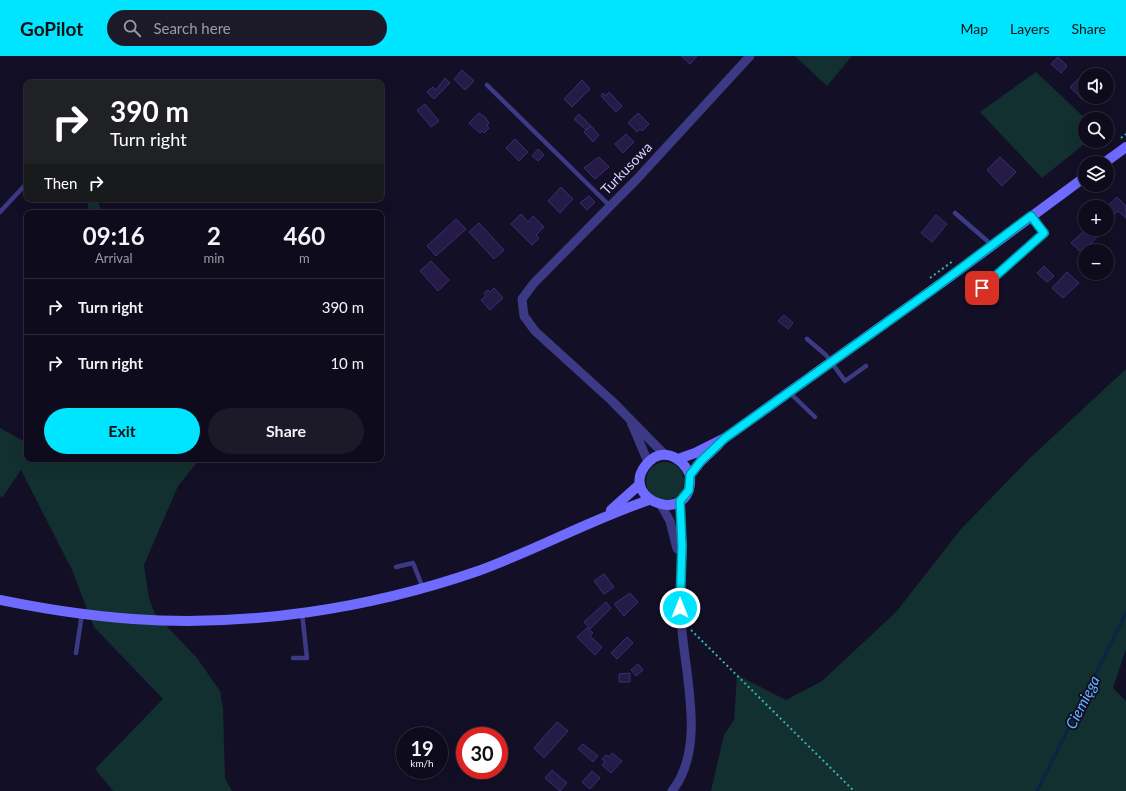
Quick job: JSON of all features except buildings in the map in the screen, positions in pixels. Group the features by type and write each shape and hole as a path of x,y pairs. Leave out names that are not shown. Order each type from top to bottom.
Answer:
{"main road":[{"path":"1113,156 1123,148"},
{"path":"690,475 701,461 725,438 831,363 1078,182"},
{"path":"678,459 695,453 725,438"},
{"path":"665,455 678,459 686,466 690,475 689,490 680,501 668,506 649,500 643,492 640,484 643,469 648,462 656,457 665,455"},
{"path":"601,517 640,484"},
{"path":"0,600 82,614 133,619 207,620 267,617 302,613 350,605 423,588 511,559 601,517 649,500"}],"street":[{"name":"Turkusowa","path":"629,417 535,330 524,316 522,299 534,283 610,206 750,56"},
{"path":"629,417 665,455"},
{"path":"629,417 648,462"},
{"path":"672,791 688,760 691,736 681,619 682,546 680,501"},
{"path":"661,505 670,521 681,568"}],"lane":[{"path":"487,85 610,206"},
{"path":"0,212 24,186"},
{"path":"955,213 992,245"},
{"path":"971,297 1044,233 1031,216"},
{"path":"807,339 826,355 845,381 866,366"},
{"path":"790,392 815,417"},
{"path":"396,567 413,563 423,588"},
{"path":"293,658 307,658 302,613"},
{"path":"76,653 82,614"}],"path":[{"path":"925,281 955,260"},
{"path":"681,619 854,791"}],"green space":[{"path":"795,56 852,56 827,86"},
{"path":"1036,72 1079,112 1078,148 1079,148 1042,178 980,112"},
{"path":"87,202 98,202 101,210 89,210"},
{"path":"1126,369 1126,649 1113,688 1126,701 1126,791 711,791 724,735 734,720 737,675 786,700 822,681 896,612 961,529 1031,457"},
{"path":"0,428 24,441 24,462 198,462 178,486 144,565 149,598 155,614 197,658 220,691 223,709 225,778 232,791 113,791 95,769 163,699 94,627 72,570 21,470 2,498 0,495"},
{"path":"661,462 669,462 679,467 683,474 683,488 679,495 669,500 661,500 651,495 649,492 646,485 646,477 651,467 654,465"}],"waterway":[{"name":"Ciemięga","path":"1037,791 1126,613"}],"route":[{"path":"680,608 682,546 680,501 689,490 691,483 690,475 701,461 725,438 932,290 1031,216 1044,233 982,288"}]}
